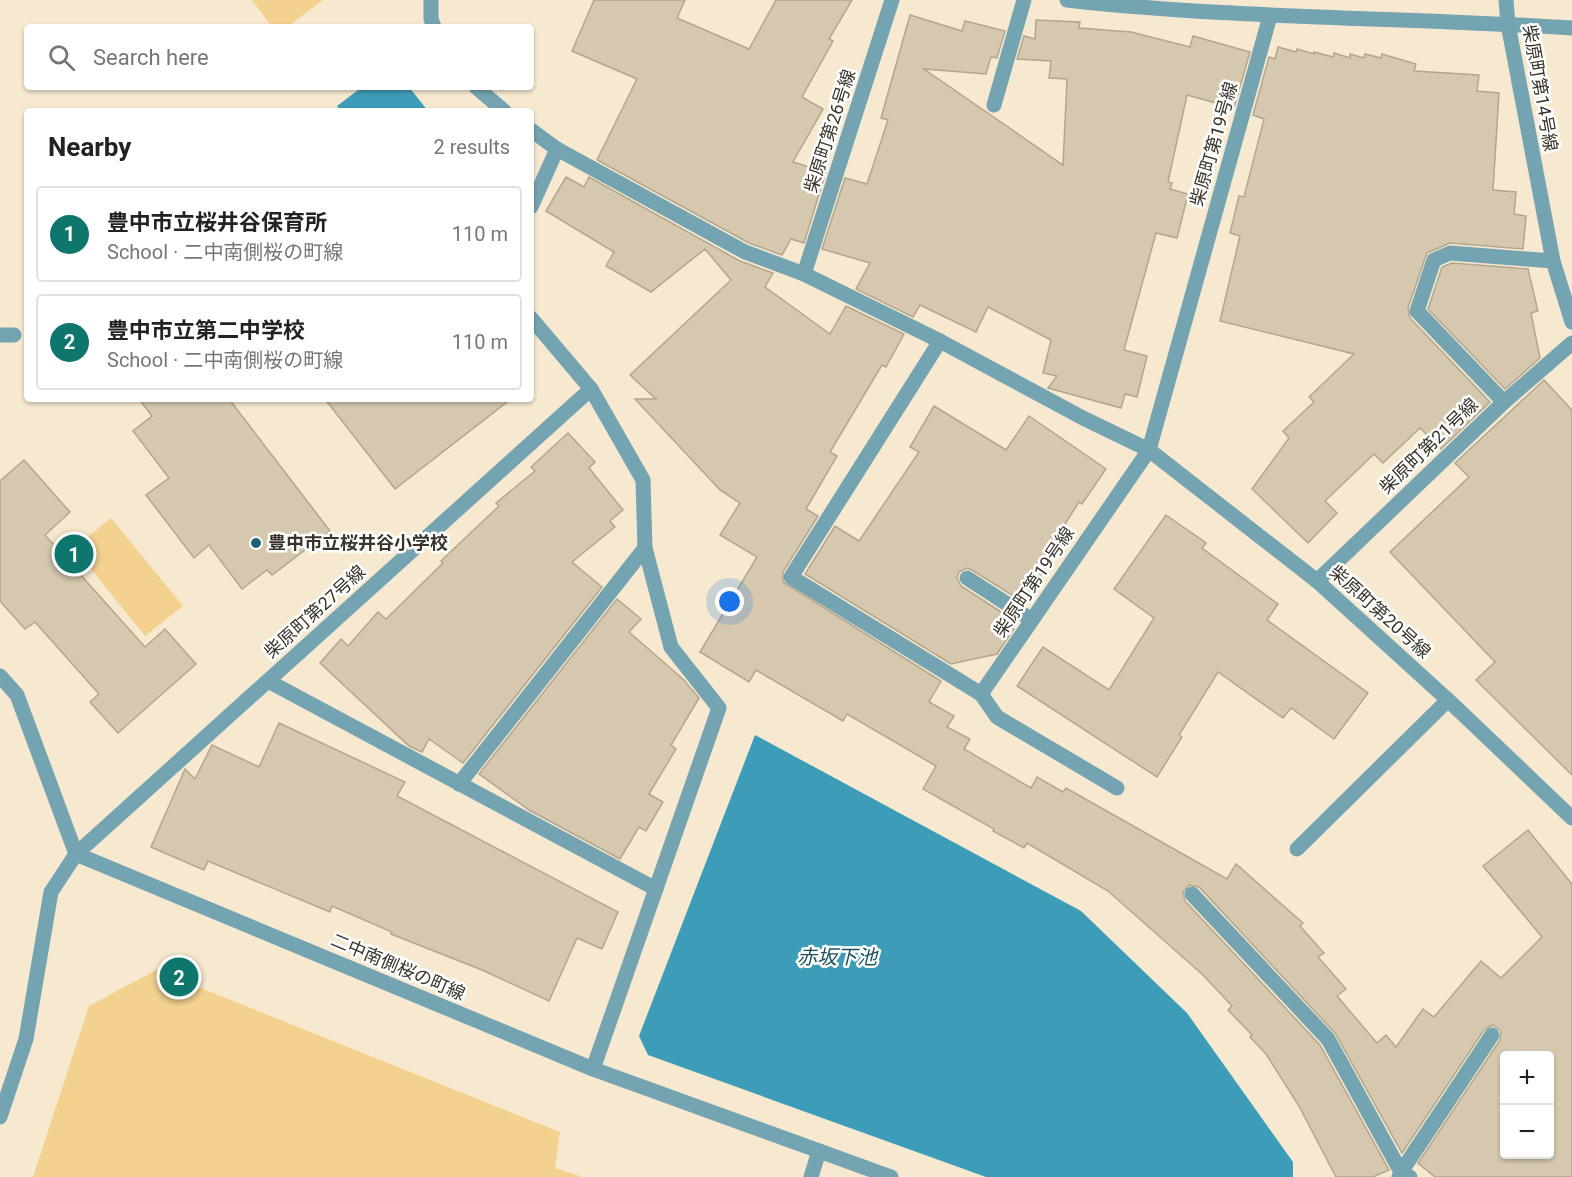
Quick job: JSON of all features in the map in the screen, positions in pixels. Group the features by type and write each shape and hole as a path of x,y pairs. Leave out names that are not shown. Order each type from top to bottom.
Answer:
{"street":[{"path":"431,0 433,24"},
{"name":"柴原町第26号線","path":"804,274 892,0"},
{"path":"994,105 1024,0"},
{"path":"1072,0 1270,16 1572,28"},
{"name":"柴原町第14号線","path":"1506,0 1508,24 1553,261 1572,322"},
{"name":"柴原町第19号線","path":"981,694 1149,450 1270,16"},
{"path":"480,90 500,108"},
{"path":"534,132 557,149 534,200"},
{"name":"柴原町第20号線","path":"557,149 745,252 804,274 940,341 1083,418 1149,450 1317,581 1448,700 1572,818"},
{"path":"1504,402 1417,311 1434,260 1450,254 1553,261"},
{"path":"534,322 591,389 643,480 645,549 670,647 718,708 592,1069"},
{"path":"940,341 791,577 981,694 997,717 1118,788"},
{"name":"柴原町第21号線","path":"1317,581 1504,402 1572,343"},
{"name":"柴原町第27号線","path":"0,1117 26,1039 51,892 76,854 591,389"},
{"path":"459,784 645,549"},
{"path":"967,578 1032,620"},
{"path":"0,676 17,696 76,854"},
{"path":"268,681 656,889"},
{"path":"1298,849 1448,700"},
{"name":"二中南側桜の町線","path":"76,854 592,1069 891,1177"},
{"path":"1192,894 1328,1039 1404,1175 1492,1035"},
{"path":"811,1177 819,1151"}],"shaded area":[{"path":"252,0 323,0 291,24 270,24"},
{"path":"111,518 183,606 145,636 74,548"},
{"path":"156,970 560,1132 555,1168 583,1177 33,1177 89,1006"}],"water":[{"path":"358,90 411,90 426,108 339,108 337,106"},
{"name":"赤坂下池","path":"755,735 1081,911 1187,1013 1293,1162 1293,1177 986,1177 648,1055 639,1036"}],"building":[{"path":"594,0 685,0 677,18 749,49 776,0 852,0 829,39 833,41 802,97 823,109 793,162 826,172 804,243 791,239 782,255 749,243 597,160 637,79 572,51"},
{"path":"910,15 962,31 965,21 1005,31 997,58 991,57 986,74 924,69 1063,165 1067,79 1049,78 1051,61 1017,59 1024,36 1035,39 1036,20 1080,22 1079,28 1131,32 1190,47 1193,36 1250,52 1234,108 1187,95 1168,182 1172,183 1170,189 1188,194 1177,238 1156,233 1124,350 1147,356 1137,397 1125,394 1121,408 1048,388 1057,376 1043,373 1051,340 988,307 976,332 920,305 913,317 856,289 870,263 822,249 845,178 867,184 888,120 881,118"},
{"path":"1278,47 1333,57 1334,53 1350,58 1350,54 1364,58 1365,54 1381,58 1382,54 1416,64 1414,71 1479,75 1477,91 1499,93 1493,190 1516,192 1514,214 1526,216 1523,249 1450,243 1427,253 1408,308 1410,318 1490,402 1441,449 1420,428 1383,463 1374,454 1325,501 1337,513 1308,543 1252,489 1289,438 1283,431 1314,402 1309,397 1354,354 1220,321 1240,236 1230,233 1239,196 1244,197 1264,119 1253,115 1269,57 1275,59"},
{"path":"566,177 584,187 589,177 740,261 773,273 765,287 830,334 846,306 904,334 886,367 882,365 830,452 837,456 806,509 818,516 783,572 783,582 941,681 929,702 954,716 947,727 970,739 964,749 1031,788 1037,777 1063,792 1066,788 1227,879 1236,864 1303,923 1300,926 1324,953 1318,957 1346,989 1337,996 1377,1043 1386,1035 1396,1047 1423,1009 1434,1017 1481,961 1501,978 1542,937 1483,866 1528,830 1572,884 1572,1177 1435,1177 1418,1163 1500,1040 1501,1031 1493,1025 1484,1030 1402,1153 1335,1033 1199,887 1189,885 1183,892 1185,901 1320,1045 1389,1170 1373,1177 1336,1177 1299,1106 1266,1054 1250,1037 1252,1035 1228,1010 1232,1006 1203,975 1108,891 1027,843 1024,848 993,831 994,829 923,789 936,766 847,714 843,721 756,670 749,682 700,652 757,557 720,535 740,503 720,490 635,399 656,399 630,375 731,280 705,249 651,292 606,266 614,252 546,211"},
{"path":"1452,263 1528,269 1538,311 1531,313 1540,358 1505,389 1428,309 1442,267"},
{"path":"1544,380 1572,410 1572,775 1476,680 1495,662 1390,552 1469,477 1455,463"},
{"path":"141,402 231,402 330,531 272,575 267,570 242,589 209,545 194,558 146,495 169,478 133,431 152,416"},
{"path":"327,402 507,402 395,489"},
{"path":"934,406 1006,450 1029,416 1106,469 1082,504 1079,502 1041,562 1047,565 1023,602 972,570 967,568 959,572 957,578 961,586 1012,619 1008,625 1014,629 997,654 951,664 805,574 835,526 859,541 919,452 910,447"},
{"path":"568,433 595,462 589,468 623,510 610,521 615,527 572,562 602,587 463,763 429,739 422,752 409,746 320,663 341,639 348,646 378,612 386,619 443,563 441,561 499,506 496,503 535,471 531,467"},
{"path":"24,460 70,512 45,535 145,647 165,629 196,664 118,733 90,702 99,694 35,622 25,629 0,601 0,481"},
{"path":"1166,515 1206,543 1202,548 1278,604 1267,620 1368,693 1334,739 1291,708 1283,718 1218,672 1179,735 1182,737 1157,777 1017,686 1043,647 1109,690 1154,618 1114,589"},
{"path":"617,599 641,619 629,632 684,680 699,698 671,745 676,749 649,794 663,802 646,831 639,827 620,859 529,810 479,774"},
{"path":"279,723 405,782 397,796 618,912 602,949 577,938 549,1001 482,970 391,934 392,932 332,906 330,912 208,861 204,870 151,847 185,769 195,779 212,745 259,767"}],"place":[{"name":"豊中市立桜井谷小学校","path":"256,543"},
{"name":"豊中市立桜井谷保育所","path":"74,554"},
{"name":"豊中市立第二中学校","path":"179,977"}]}
